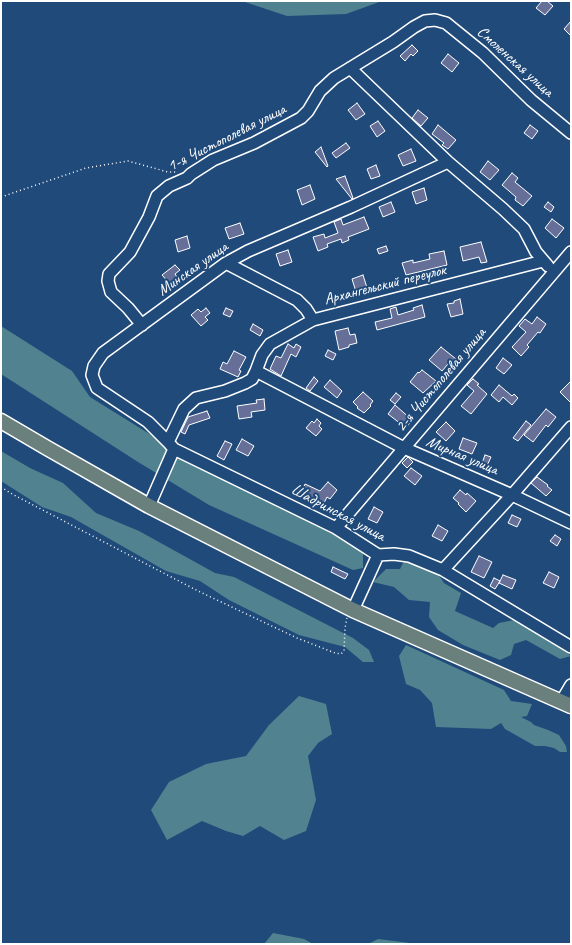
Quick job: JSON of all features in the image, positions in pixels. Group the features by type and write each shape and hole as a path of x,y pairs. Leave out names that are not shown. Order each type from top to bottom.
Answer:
{"main road":[{"path":"1,421 149,506 353,610 566,704"}],"street":[{"name":"1-я Чистополевая улица","path":"142,325 128,308 111,292 108,281 109,274 130,252 150,216 158,196 168,186 182,181 213,160 254,143 301,118 308,111 320,91 334,78 393,42 414,27 425,21 435,20"},
{"name":"Смоленская улица","path":"435,20 446,23 531,100 571,133"},
{"path":"350,68 448,162 524,229 536,252 553,273"},
{"name":"Минская улица","path":"171,446 148,422 97,388 92,375 94,366 103,353 226,263 248,251 351,207 448,162"},
{"name":"2-я Чистополевая улица","path":"336,528 553,273 569,258"},
{"name":"Архангельский переулок","path":"256,371 262,355 270,344 313,320 543,261"},
{"path":"226,263 297,300 306,309 313,320"},
{"path":"149,506 184,409 189,402 196,398 225,391 245,383 252,379 256,371"},
{"name":"Мирная улица","path":"256,371 404,448 512,495 571,523"},
{"path":"443,570 512,495 571,427"},
{"name":"Шадринская улица","path":"171,446 336,528 378,555 394,554 409,556 443,570 571,647"},
{"path":"353,610 378,555"},
{"path":"566,704 571,685"}],"path":[{"path":"1,197 86,168 128,161 168,172 191,174"},
{"path":"1,487 113,548 198,591 297,638 335,653 341,654 344,651 345,628 348,618 353,610"}],"green space":[{"path":"242,1 382,1 346,14 287,16"},
{"path":"1,326 72,371 90,397 148,433 179,457 327,530 363,553 363,568 353,570 209,505 138,462 1,374"},
{"path":"1,451 30,468 63,483 96,513 139,531 215,573 234,577 353,638 369,650 374,662 363,662 345,647 299,635 229,600 200,581 166,571 71,517 42,507 1,481"},
{"path":"404,561 438,574 444,583 461,593 455,611 493,628 499,623 514,620 559,646 571,656 560,659 526,640 514,644 511,655 500,660 463,645 438,630 429,617 430,602 409,600 394,587 373,582 386,569 400,569"},
{"path":"406,645 504,690 511,701 532,704 527,716 521,717 534,725 559,735 566,746 567,752 560,752 554,748 545,746 535,746 505,729 501,723 491,729 436,727 432,703 420,690 406,684 399,656"},
{"path":"299,696 326,704 332,734 318,743 308,756 316,800 306,831 284,840 260,826 243,836 202,821 167,840 151,810 169,782 206,764 246,756 269,725"},
{"path":"273,933 304,939 313,944 264,944"},
{"path":"378,939 418,944 368,944"}],"building":[{"path":"542,1 547,1 553,6 545,15 536,8"},
{"path":"571,21 571,36 564,29"},
{"path":"412,45 418,51 413,56 411,54 405,61 400,56"},
{"path":"448,54 459,63 452,72 441,63"},
{"path":"357,103 365,114 356,120 348,110"},
{"path":"418,110 428,118 421,126 412,118"},
{"path":"378,121 385,131 377,137 370,126"},
{"path":"438,125 456,140 448,149 442,145 444,143 432,134"},
{"path":"530,125 538,131 532,139 524,133"},
{"path":"346,143 350,148 336,158 332,153"},
{"path":"321,147 328,166 327,167 315,152"},
{"path":"411,149 416,161 403,166 398,155"},
{"path":"488,161 499,170 490,180 480,172"},
{"path":"376,165 380,176 371,179 367,169"},
{"path":"512,173 518,178 515,182 532,196 523,206 515,200 516,197 502,185"},
{"path":"345,176 353,198 352,199 336,179"},
{"path":"310,185 315,199 302,205 297,190"},
{"path":"424,188 427,200 416,204 412,192"},
{"path":"391,202 395,212 383,217 379,207"},
{"path":"548,202 554,207 551,212 544,207"},
{"path":"364,217 369,229 348,237 349,240 342,243 341,239 327,244 328,247 318,251 313,237 324,234 325,238 338,233 334,222 341,219 343,225"},
{"path":"552,219 564,228 556,238 545,228"},
{"path":"240,223 244,234 229,239 225,228"},
{"path":"187,236 190,248 178,252 175,240"},
{"path":"481,242 487,262 481,263 479,257 463,261 460,247"},
{"path":"386,246 388,251 379,254 377,249"},
{"path":"288,250 292,262 280,266 276,254"},
{"path":"444,251 447,265 406,275 402,263 413,260 413,263 430,259 429,254"},
{"path":"175,265 180,270 175,274 177,277 169,283 162,275"},
{"path":"363,275 368,291 357,295 352,279"},
{"path":"460,299 463,314 451,317 447,304 454,303 454,301"},
{"path":"422,305 425,317 377,330 375,322 392,318 390,309 396,307 398,315 414,310 413,308"},
{"path":"206,308 210,313 205,317 208,320 201,326 191,315 198,309 201,312"},
{"path":"226,308 233,311 230,317 223,314"},
{"path":"537,317 546,324 540,333 538,332 527,345 529,347 521,356 512,347 526,332 519,326 525,319 532,324"},
{"path":"253,324 263,330 260,336 250,330"},
{"path":"348,328 350,335 355,334 357,343 339,350 335,331"},
{"path":"288,344 294,348 296,344 301,347 296,357 291,354 281,376 270,369 276,356 281,358"},
{"path":"441,347 456,359 450,365 448,364 442,371 429,360"},
{"path":"328,350 336,354 333,360 325,356"},
{"path":"234,351 246,357 239,370 241,371 238,377 220,369 223,362 227,364"},
{"path":"503,358 512,365 504,374 496,368"},
{"path":"422,370 436,381 423,393 410,382 418,372 419,373"},
{"path":"314,377 318,381 310,391 306,388"},
{"path":"473,379 487,394 471,414 461,406 474,391 467,385"},
{"path":"330,380 342,391 337,398 324,387"},
{"path":"571,381 571,403 560,392"},
{"path":"499,385 512,396 514,394 518,398 512,405 503,397 499,402 491,395"},
{"path":"363,392 373,401 370,405 371,406 364,413 357,408 358,407 353,402"},
{"path":"396,393 401,397 395,404 390,400"},
{"path":"264,399 265,410 251,412 252,417 239,419 237,406 257,403 256,400"},
{"path":"395,405 412,420 406,428 388,414"},
{"path":"546,409 556,417 548,427 546,425 533,442 524,435"},
{"path":"207,411 210,418 189,425 185,434 181,432 188,417"},
{"path":"317,419 321,423 319,426 322,429 316,436 306,428 312,421 314,423"},
{"path":"526,421 531,425 518,441 513,438"},
{"path":"446,422 455,431 446,441 436,432"},
{"path":"463,438 477,443 472,454 459,449"},
{"path":"242,439 254,446 248,456 236,450"},
{"path":"225,441 232,444 224,460 217,456"},
{"path":"485,455 491,457 486,468 481,466"},
{"path":"408,457 413,462 407,468 402,463"},
{"path":"411,468 422,476 415,485 404,476"},
{"path":"537,477 552,490 546,496 531,483"},
{"path":"328,482 337,490 330,499 327,497 322,507 314,503 315,500 301,493 305,484 320,491"},
{"path":"460,490 466,495 467,493 476,501 466,512 453,498"},
{"path":"374,507 383,512 377,523 368,519"},
{"path":"512,515 521,519 517,527 508,523"},
{"path":"438,525 448,531 442,541 432,536"},
{"path":"555,535 561,539 557,546 550,541"},
{"path":"479,556 492,562 484,578 471,572"},
{"path":"333,567 348,574 345,579 331,572"},
{"path":"549,572 559,577 554,588 543,583"},
{"path":"503,575 516,580 512,589 499,583"},
{"path":"494,578 500,581 495,589 490,586"}]}
